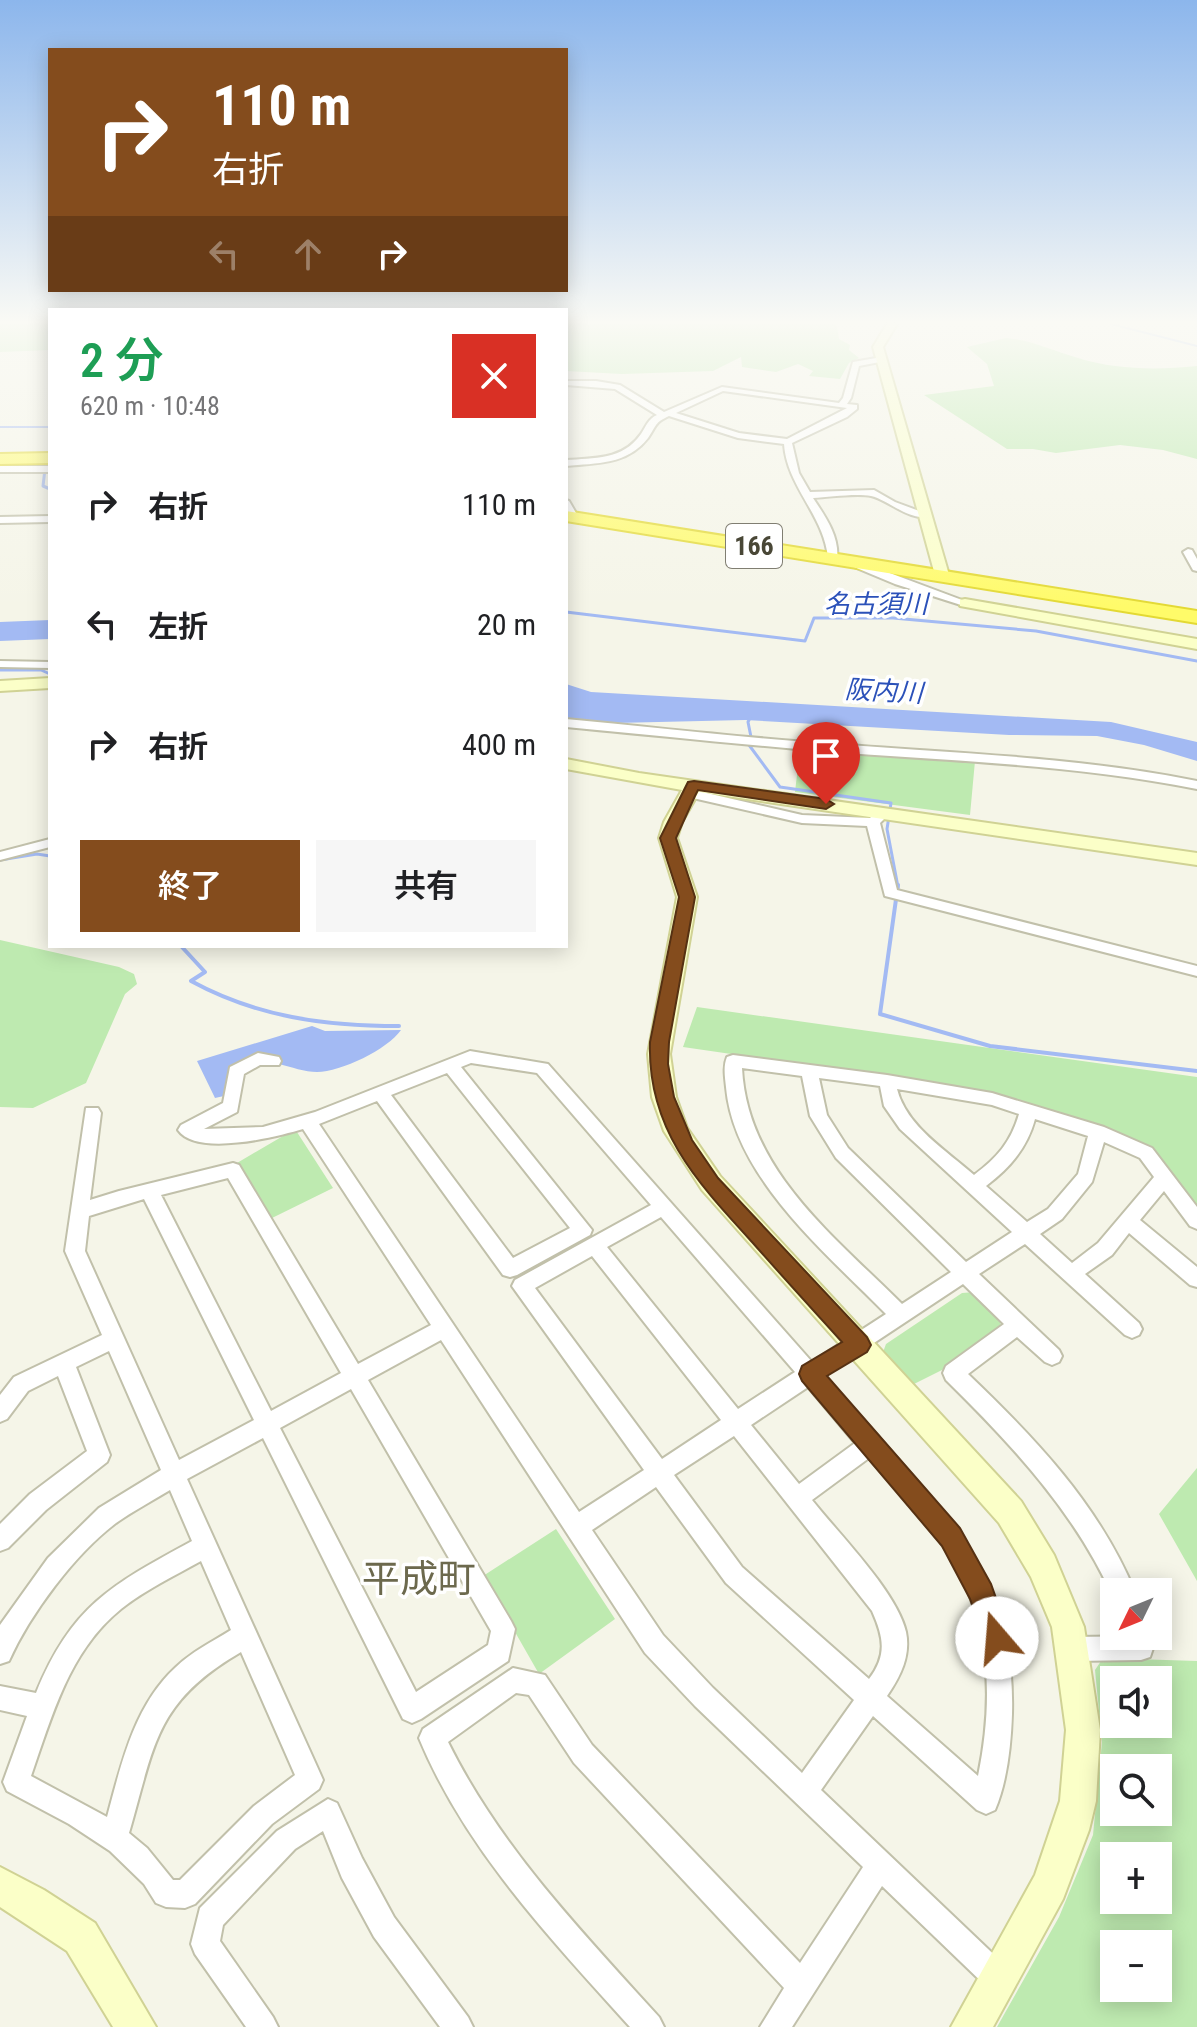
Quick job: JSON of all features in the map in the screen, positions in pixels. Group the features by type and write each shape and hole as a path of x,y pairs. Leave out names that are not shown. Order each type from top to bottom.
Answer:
{"highway":[{"path":"0,459 43,458"},
{"name":"166","path":"568,516 1197,617"}],"street":[{"path":"568,463 614,459 623,455 644,437 656,419"},
{"path":"682,419 738,435 788,442 837,419"},
{"path":"898,419 942,575"},
{"path":"788,442 790,463 841,560 965,603 1197,644"},
{"path":"0,469 48,469"},
{"path":"807,495 874,493 892,504 925,515"},
{"path":"0,520 48,519"},
{"path":"1188,552 1197,568"},
{"path":"0,664 48,665"},
{"path":"0,686 48,683"},
{"path":"568,723 805,746 1068,764 1197,785"},
{"path":"568,764 691,789 1197,859"},
{"path":"691,789 668,838 687,897 660,1042 659,1064 664,1097 683,1144 711,1183 1010,1512 1043,1566 1068,1627 1073,1649 1083,1730 1078,1801 1071,1830 1050,1886 971,2027"},
{"path":"885,815 890,893 1197,971"},
{"path":"0,856 48,844"},
{"path":"273,1061 258,1059 236,1071 231,1107 187,1130 197,1136 252,1135 308,1122 470,1057 542,1068 951,1537 973,1575 992,1621 999,1652 1001,1708 996,1755 986,1801 734,1575 522,1286 663,1207"},
{"path":"901,1316 782,1191 754,1150 736,1102 733,1061 887,1081 992,1099 1098,1132 1146,1153 1197,1221"},
{"path":"380,1093 510,1269 583,1230 450,1065"},
{"path":"809,1071 816,1107 836,1145 1052,1356"},
{"path":"887,1081 893,1106 906,1124 1132,1329"},
{"path":"973,1186 998,1168 1014,1151 1029,1111"},
{"path":"92,1113 75,1251 310,1780 263,1815 185,1894 166,1893 160,1882 114,1838 69,1809 16,1782 70,1648 98,1613 124,1593 206,1546"},
{"path":"308,1122 654,1644 704,1697 998,1978"},
{"path":"576,1527 657,1472 859,1345 1055,1214 1078,1191 1089,1171 1098,1132"},
{"path":"82,1211 150,1190 233,1170 503,1629 499,1652 412,1710 150,1190"},
{"path":"1071,1274 1105,1249 1164,1178"},
{"path":"1128,1221 1197,1279"},
{"path":"595,1246 880,1603 892,1623 894,1659 871,1699 804,1792"},
{"path":"1018,1325 953,1373 1036,1456 1073,1500 1116,1578"},
{"path":"0,1652 13,1624 56,1566 107,1516 175,1474 444,1328"},
{"path":"0,1412 21,1384 115,1338"},
{"path":"0,1540 52,1489 99,1455 64,1364"},
{"path":"797,1498 871,1444"},
{"path":"114,1838 158,1707 188,1673 245,1636"},
{"path":"1073,1649 1100,1649"},
{"path":"649,2027 508,1866 441,1759 432,1738 513,1680 536,1684 583,1754 802,1986"},
{"path":"0,1698 44,1707"},
{"path":"263,2027 205,1944 210,1918 286,1840 328,1812 352,1868 384,1927 458,2027"},
{"path":"775,2027 881,1864"},
{"path":"0,1886 81,1937 136,2027"}],"green space":[{"path":"960,419 1197,419 1197,459 1163,450 1120,445 1056,453 1007,449"},
{"path":"800,749 975,761 970,815 795,792"},
{"path":"0,940 119,967 134,974 137,984 125,994 86,1083 33,1108 0,1107"},
{"path":"697,1007 1197,1077 1197,1213 1150,1148 899,1078 683,1047"},
{"path":"295,1129 333,1188 270,1219 237,1163"},
{"path":"975,1292 1002,1317 999,1330 942,1370 912,1385 882,1355 886,1344 962,1293"},
{"path":"1197,1468 1197,1581 1159,1514"},
{"path":"556,1529 615,1619 539,1674 483,1576"},
{"path":"1103,1658 1197,1661 1197,2027 997,2027 1059,1917 1093,1835 1100,1763 1100,1826 1172,1826 1172,1754 1101,1754 1102,1738 1172,1738 1172,1666 1100,1666 1100,1721 1095,1670"}],"water":[{"path":"48,620 48,639 0,641 0,622"},
{"name":"阪内川","path":"568,685 591,692 1111,722 1197,742 1197,761 1144,745 1097,736 1009,735 745,720 615,723 568,718"},
{"path":"312,1026 325,1031 401,1030 375,1052 327,1071 298,1069 279,1064 282,1059 260,1054 229,1067 224,1096 215,1098 197,1061"}],"waterway":[{"name":"名古須川","path":"0,427 48,427"},
{"name":"名古須川","path":"45,469 43,486 48,488"},
{"name":"名古須川","path":"568,612 805,641 814,618 893,618 1036,631 1197,661"},
{"path":"0,670 41,670 48,673"},
{"path":"751,716 748,722 751,737"},
{"path":"749,745 780,787 891,803 887,829 898,886"},
{"path":"0,860 37,854 48,856"},
{"path":"898,886 880,1014 990,1046 1197,1071"},
{"path":"183,948 205,972 191,981 241,1003 318,1021 399,1026"}],"district":[{"name":"平成町","path":"419,1579"}],"route":[{"path":"826,804 694,785 687,796 668,838 670,851 686,885 687,897 660,1042 659,1064 664,1097 676,1131 689,1155 711,1183 859,1345 810,1374 951,1537 982,1593 997,1638"}]}
